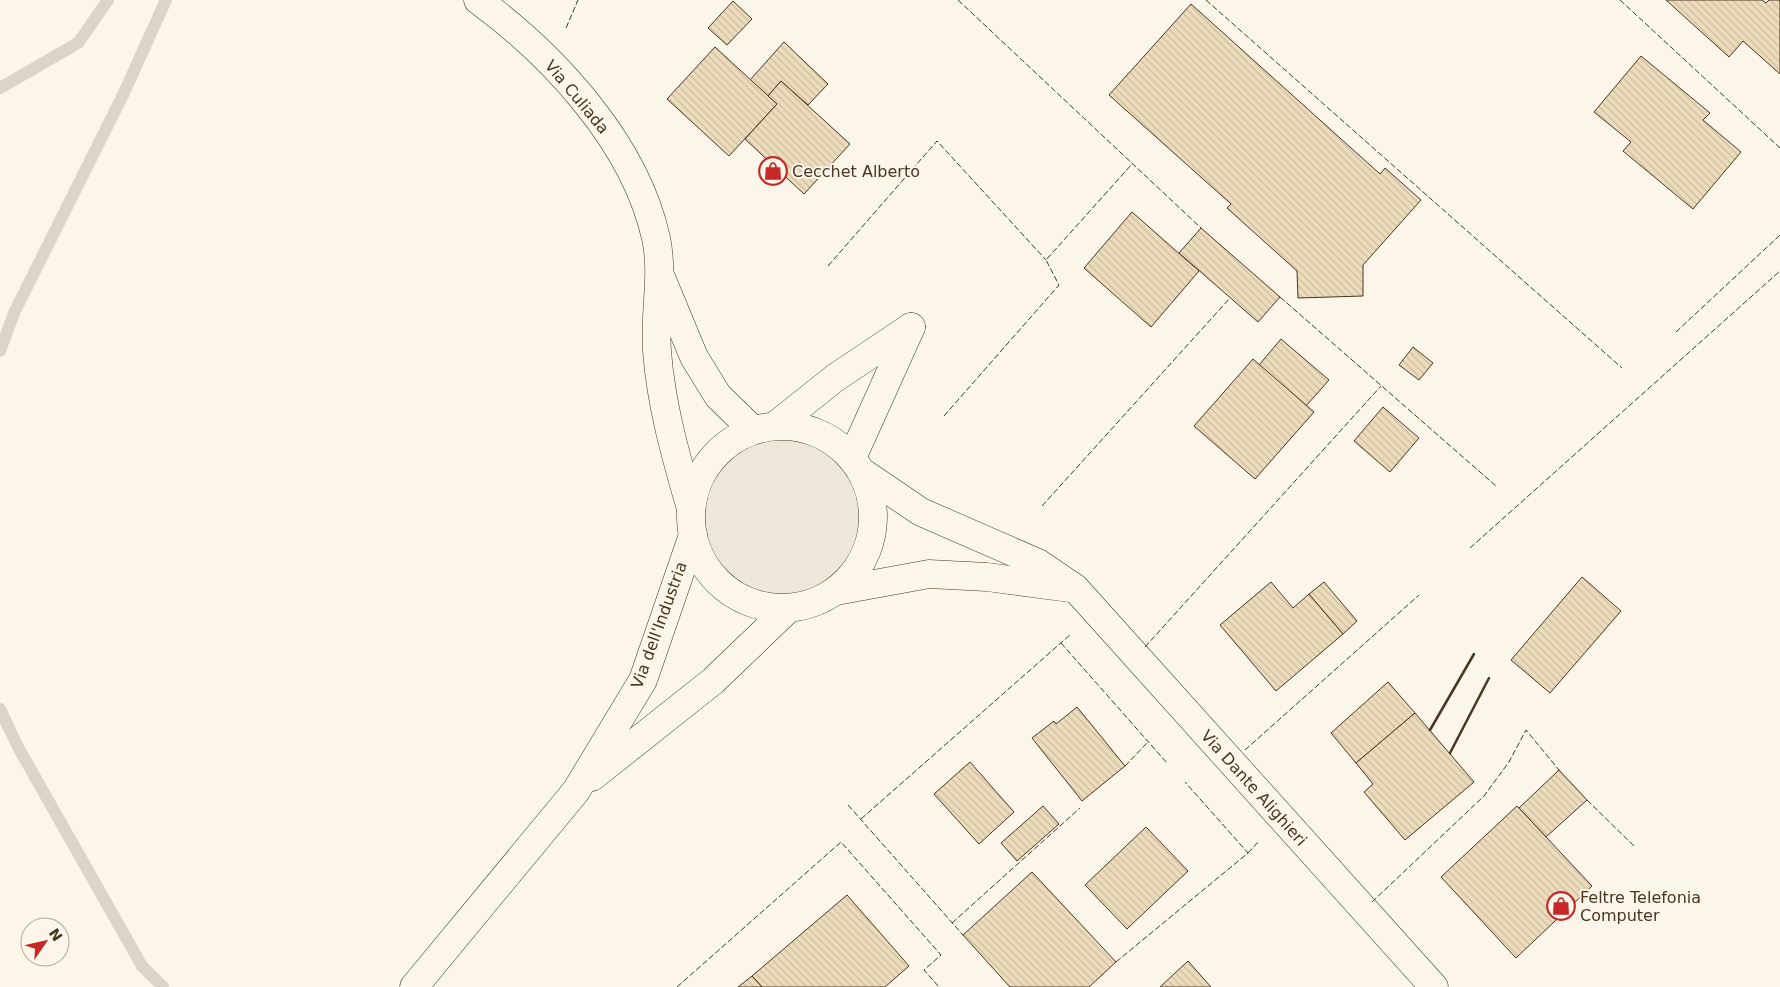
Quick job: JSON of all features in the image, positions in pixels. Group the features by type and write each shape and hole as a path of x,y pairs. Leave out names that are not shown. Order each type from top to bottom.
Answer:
{"main road":[{"name":"Via Culiada","path":"478,0 542,55 600,120 628,167 642,197 656,238 660,274 656,311 661,391 669,434 701,560 716,581 737,597 762,606 788,609 814,604 836,591"},
{"name":"Via Culiada","path":"660,274 694,357 718,396 765,428"},
{"name":"Via dell'Industria","path":"414,987 576,791 643,680 692,522 697,483 710,460 730,442 765,428 911,327 857,465"},
{"name":"Via Dante Alighieri","path":"765,428 809,430 826,436 857,465 921,512 1038,563 1075,588 1434,987"},
{"path":"836,591 857,570 865,558 872,536 874,514 870,492 857,465"},
{"path":"836,591 929,574 987,577 1075,588"},
{"name":"Via dell'Industria","path":"576,791 713,681 788,609"}],"shaded area":[{"path":"790,433 814,439 842,457 860,485 865,501 865,533 860,549 842,577 829,587 806,598 774,601 750,595 722,577 712,564 701,541 698,509 704,485 722,457 735,447 758,436"}],"building":[{"path":"1666,0 1762,0 1766,3 1769,0 1780,0 1780,74 1743,41 1729,57"},
{"path":"733,1 752,19 727,45 708,28"},
{"path":"1191,4 1380,174 1385,168 1421,200 1363,265 1363,296 1298,298 1297,271 1227,208 1231,204 1109,95"},
{"path":"784,42 828,84 808,105 781,81 768,96 750,80"},
{"path":"715,47 777,104 729,156 667,99"},
{"path":"1641,56 1710,113 1703,120 1741,152 1693,209 1623,151 1631,142 1594,112"},
{"path":"781,81 850,144 804,194 745,139 777,104 768,96"},
{"path":"1132,212 1199,271 1151,327 1084,268"},
{"path":"1201,228 1280,297 1258,322 1179,253"},
{"path":"1281,339 1329,380 1306,406 1259,365"},
{"path":"1413,347 1433,363 1419,380 1399,365"},
{"path":"1253,359 1314,412 1255,479 1194,426"},
{"path":"1383,407 1419,438 1390,472 1354,441"},
{"path":"1582,577 1621,611 1550,693 1511,660"},
{"path":"1271,582 1293,608 1309,594 1343,634 1276,691 1220,625"},
{"path":"1324,582 1357,621 1343,634 1309,594"},
{"path":"1388,682 1415,713 1356,763 1331,733"},
{"path":"1077,707 1125,766 1082,801 1032,738 1054,721 1056,724"},
{"path":"1415,713 1474,782 1405,840 1364,792 1373,784 1356,763"},
{"path":"970,762 1014,812 979,844 934,794"},
{"path":"1559,770 1587,800 1546,837 1519,808"},
{"path":"1043,806 1059,824 1017,861 1001,843"},
{"path":"1517,806 1592,886 1516,958 1441,877"},
{"path":"1146,827 1188,871 1127,929 1085,885"},
{"path":"1032,872 1116,962 1089,987 1010,987 963,935"},
{"path":"847,895 909,966 885,987 762,987 752,976"},
{"path":"1188,961 1211,987 1160,987"},
{"path":"752,976 762,987 738,987"}],"waterway":[{"path":"0,88 78,43 108,0"},
{"path":"0,351 14,313 123,95 166,0"},
{"path":"0,709 18,747 142,966 163,987"}],"fence":[{"path":"566,28 578,0"},
{"path":"958,0 1201,228"},
{"path":"1206,0 1622,368"},
{"path":"1620,0 1780,148"},
{"path":"828,266 937,141 1046,260"},
{"path":"944,416 1059,285 1046,260 1132,164"},
{"path":"1676,332 1780,235"},
{"path":"1470,548 1780,271"},
{"path":"1280,297 1496,486"},
{"path":"1042,506 1230,298"},
{"path":"1145,647 1381,386"},
{"path":"1245,750 1419,595"},
{"path":"861,819 1071,634"},
{"path":"1061,643 1167,763"},
{"path":"1372,902 1484,796 1509,762 1526,730 1559,770"},
{"path":"1125,766 1148,742"},
{"path":"1116,962 1248,853 1185,782"},
{"path":"1587,800 1635,847"},
{"path":"848,805 963,935"},
{"path":"952,923 1080,808"},
{"path":"1248,853 1259,841"},
{"path":"677,987 841,842 941,955 924,970 939,987"}],"wall":[{"path":"1430,730 1474,654"},
{"path":"1450,753 1489,678"}],"place":[{"name":"Cecchet Alberto","path":"773,171"},
{"name":"Feltre Telefonia Computer","path":"1561,906"}]}
